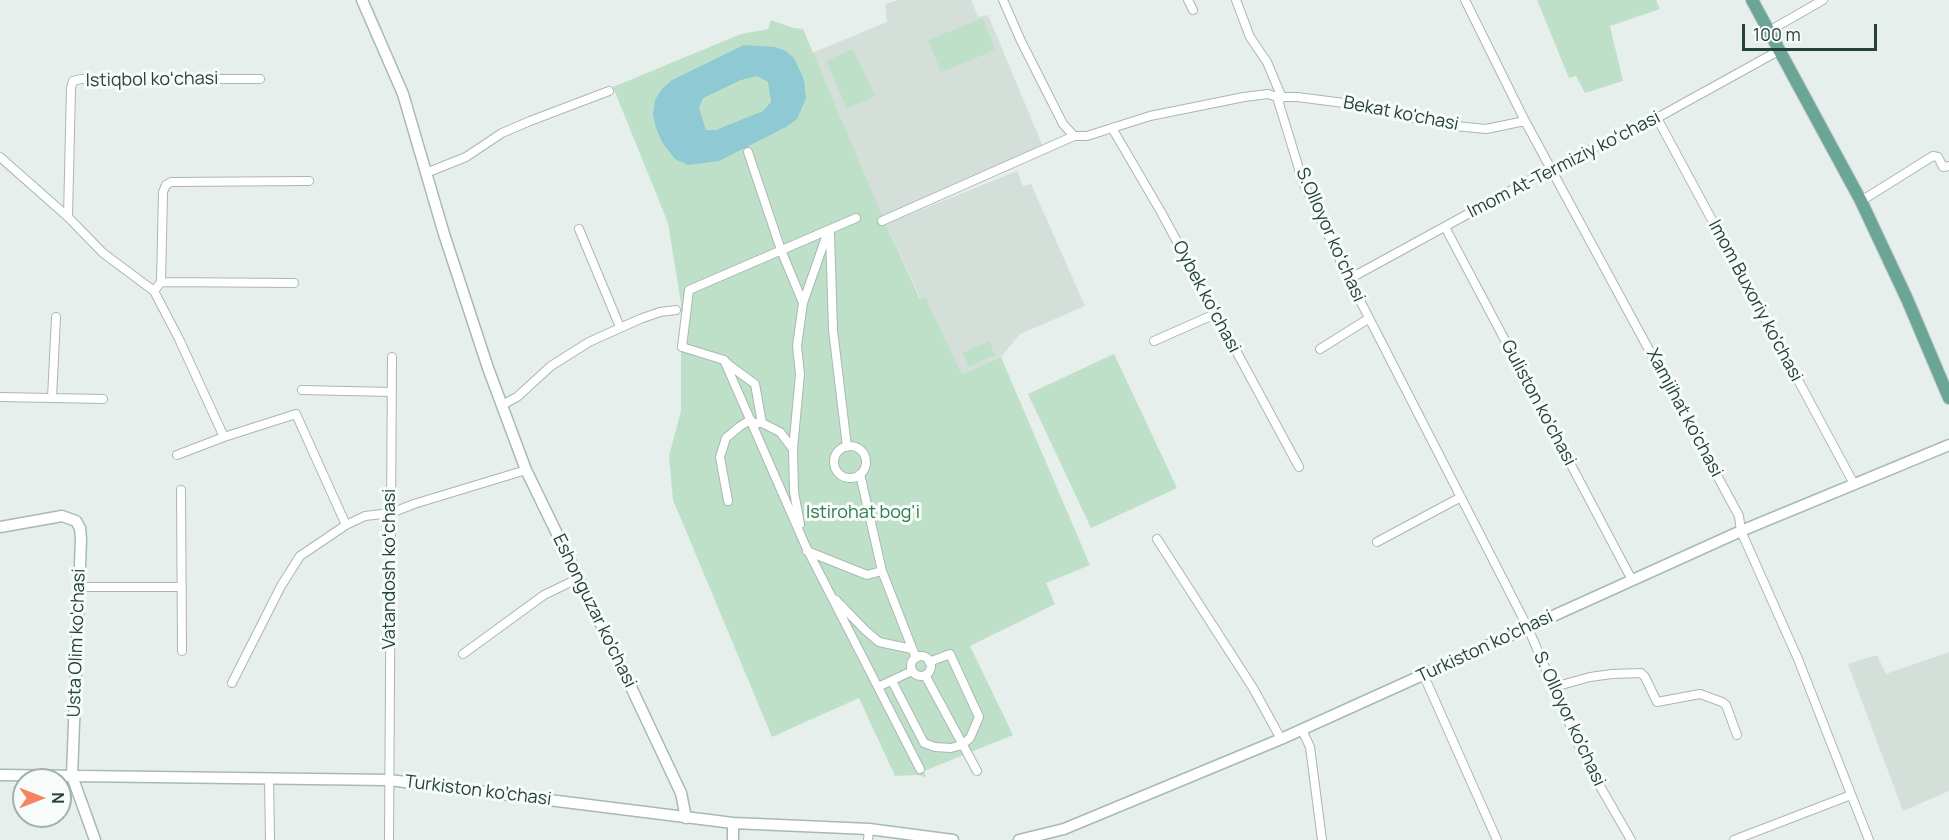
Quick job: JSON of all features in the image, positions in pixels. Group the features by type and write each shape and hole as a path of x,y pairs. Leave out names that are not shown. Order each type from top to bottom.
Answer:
{"main road":[{"name":"Eshonguzar ko'chasi","path":"362,0 403,94 481,346 526,470 681,794 686,818"},
{"path":"1752,0 1861,201 1907,299 1949,398"},
{"name":"Turkiston ko’chasi","path":"1019,840 1064,829 1281,739 1741,531 1949,445"},
{"name":"Usta Olim ko'chasi","path":"0,527 62,516 76,521 80,528 72,776 95,840"},
{"name":"Turkiston ko’chasi","path":"72,776 389,780 686,818 869,835 953,840"},
{"path":"733,823 733,840"}],"street":[{"path":"1003,0 1063,124 1074,136"},
{"path":"1188,0 1192,10"},
{"name":"S.Olloyor koʻchasi","path":"1236,0 1250,37 1267,62 1280,98 1303,182 1368,318 1528,628"},
{"name":"Xamjihat ko'chasi","path":"1466,0 1525,121 1739,516 1741,531 1798,659 1869,840"},
{"path":"1769,31 1823,0"},
{"name":"Imom At-Termiziy koʻchasi","path":"1349,279 1552,168 1657,118 1780,50"},
{"name":"Istiqbol koʻchasi","path":"68,218 73,81 81,79 260,79"},
{"path":"426,173 466,157 502,133 609,92"},
{"path":"882,221 1074,136 1088,136 1150,116 1244,97 1268,94 1280,98"},
{"name":"Bekat ko'chasi","path":"1280,98 1297,97 1352,104 1445,124 1486,129 1525,121"},
{"name":"Imom Buxoriy ko'chasi","path":"1657,118 1854,484"},
{"name":"Oybek koʻchasi","path":"1112,128 1161,212 1299,467"},
{"path":"748,152 781,250 803,303"},
{"path":"1861,201 1933,156 1938,157 1943,168 1949,166"},
{"path":"0,157 103,253 154,291 224,437"},
{"path":"154,291 161,282 163,192 166,185 171,182 309,181"},
{"path":"762,423 755,384 724,360 682,347 689,290 781,250 830,233 856,218"},
{"name":"Guliston ko'chasi","path":"1445,227 1632,580"},
{"path":"579,229 620,327"},
{"path":"805,548 794,492 793,449 800,374 797,346 803,303 825,240 830,233"},
{"path":"830,233 833,330 848,447"},
{"path":"161,282 294,283"},
{"path":"502,405 516,397 551,366 620,327 660,312 676,310"},
{"path":"1154,341 1215,314"},
{"path":"52,398 56,317"},
{"path":"1320,349 1368,318"},
{"name":"Vatandosh koʻchasi","path":"389,840 392,357"},
{"path":"724,360 805,548 920,769"},
{"path":"302,390 392,392"},
{"path":"0,397 103,399"},
{"path":"177,455 296,414 346,525"},
{"path":"750,420 780,432 793,449"},
{"path":"728,501 720,457 726,438 750,420"},
{"path":"855,447 861,450 867,464 860,476 860,474 846,479 836,470 834,462 841,450 855,447"},
{"path":"232,683 281,586 300,556 346,525 365,516 391,513 526,470"},
{"path":"860,474 882,571 916,658"},
{"path":"181,490 182,651"},
{"path":"1377,542 1461,497"},
{"path":"1157,539 1247,678 1281,739"},
{"path":"805,548 867,575 882,571"},
{"path":"463,654 544,595 579,578"},
{"path":"78,587 182,587"},
{"path":"830,594 879,642 912,649"},
{"name":"S. Olloyor ko'chasi","path":"1528,628 1585,760 1631,840"},
{"path":"892,681 924,743 935,747 951,748 962,745 970,738 979,717 950,654 929,662"},
{"path":"922,657 929,662 930,670 926,675 919,676 912,671 912,663 916,658 922,657"},
{"path":"878,687 912,671"},
{"path":"1554,687 1590,677 1641,674 1645,677 1657,702 1700,694 1722,702 1726,705 1737,735"},
{"path":"926,675 977,771"},
{"path":"1424,676 1497,840"},
{"path":"1302,730 1310,747 1322,840"},
{"path":"269,778 270,840"},
{"path":"1734,840 1851,795"}],"shaded area":[{"path":"898,0 971,0 978,17 988,15 1044,149 879,217 812,53 887,22 885,4"},
{"path":"1017,171 1023,186 1031,184 1085,306 1020,334 1001,357 962,374 925,298 921,299 886,224"},
{"path":"1949,652 1949,791 1903,811 1848,664 1877,655 1886,674"}],"green space":[{"path":"1537,0 1656,0 1660,9 1610,26 1623,81 1585,93 1576,76 1569,78"},
{"path":"983,18 995,50 941,72 928,40"},
{"name":"Istirohat bog'i","path":"771,20 803,29 920,299 925,297 962,374 1001,357 1090,565 1046,583 1055,604 970,646 1013,735 924,771 926,777 895,776 859,698 772,737 673,500 669,456 681,411 681,303 668,223 613,87 741,34 768,29"},
{"path":"853,49 875,96 847,109 826,61"},
{"path":"989,341 995,355 969,367 963,353"},
{"path":"1114,354 1177,488 1091,528 1028,394"}],"water":[{"path":"744,45 775,47 786,51 794,58 804,80 806,98 797,119 786,127 719,161 688,165 675,159 662,142 653,115 655,100 661,90 672,80","holes":["757,76 768,82 771,102 763,111 716,130 706,130 699,108 703,98 741,80"]}]}
